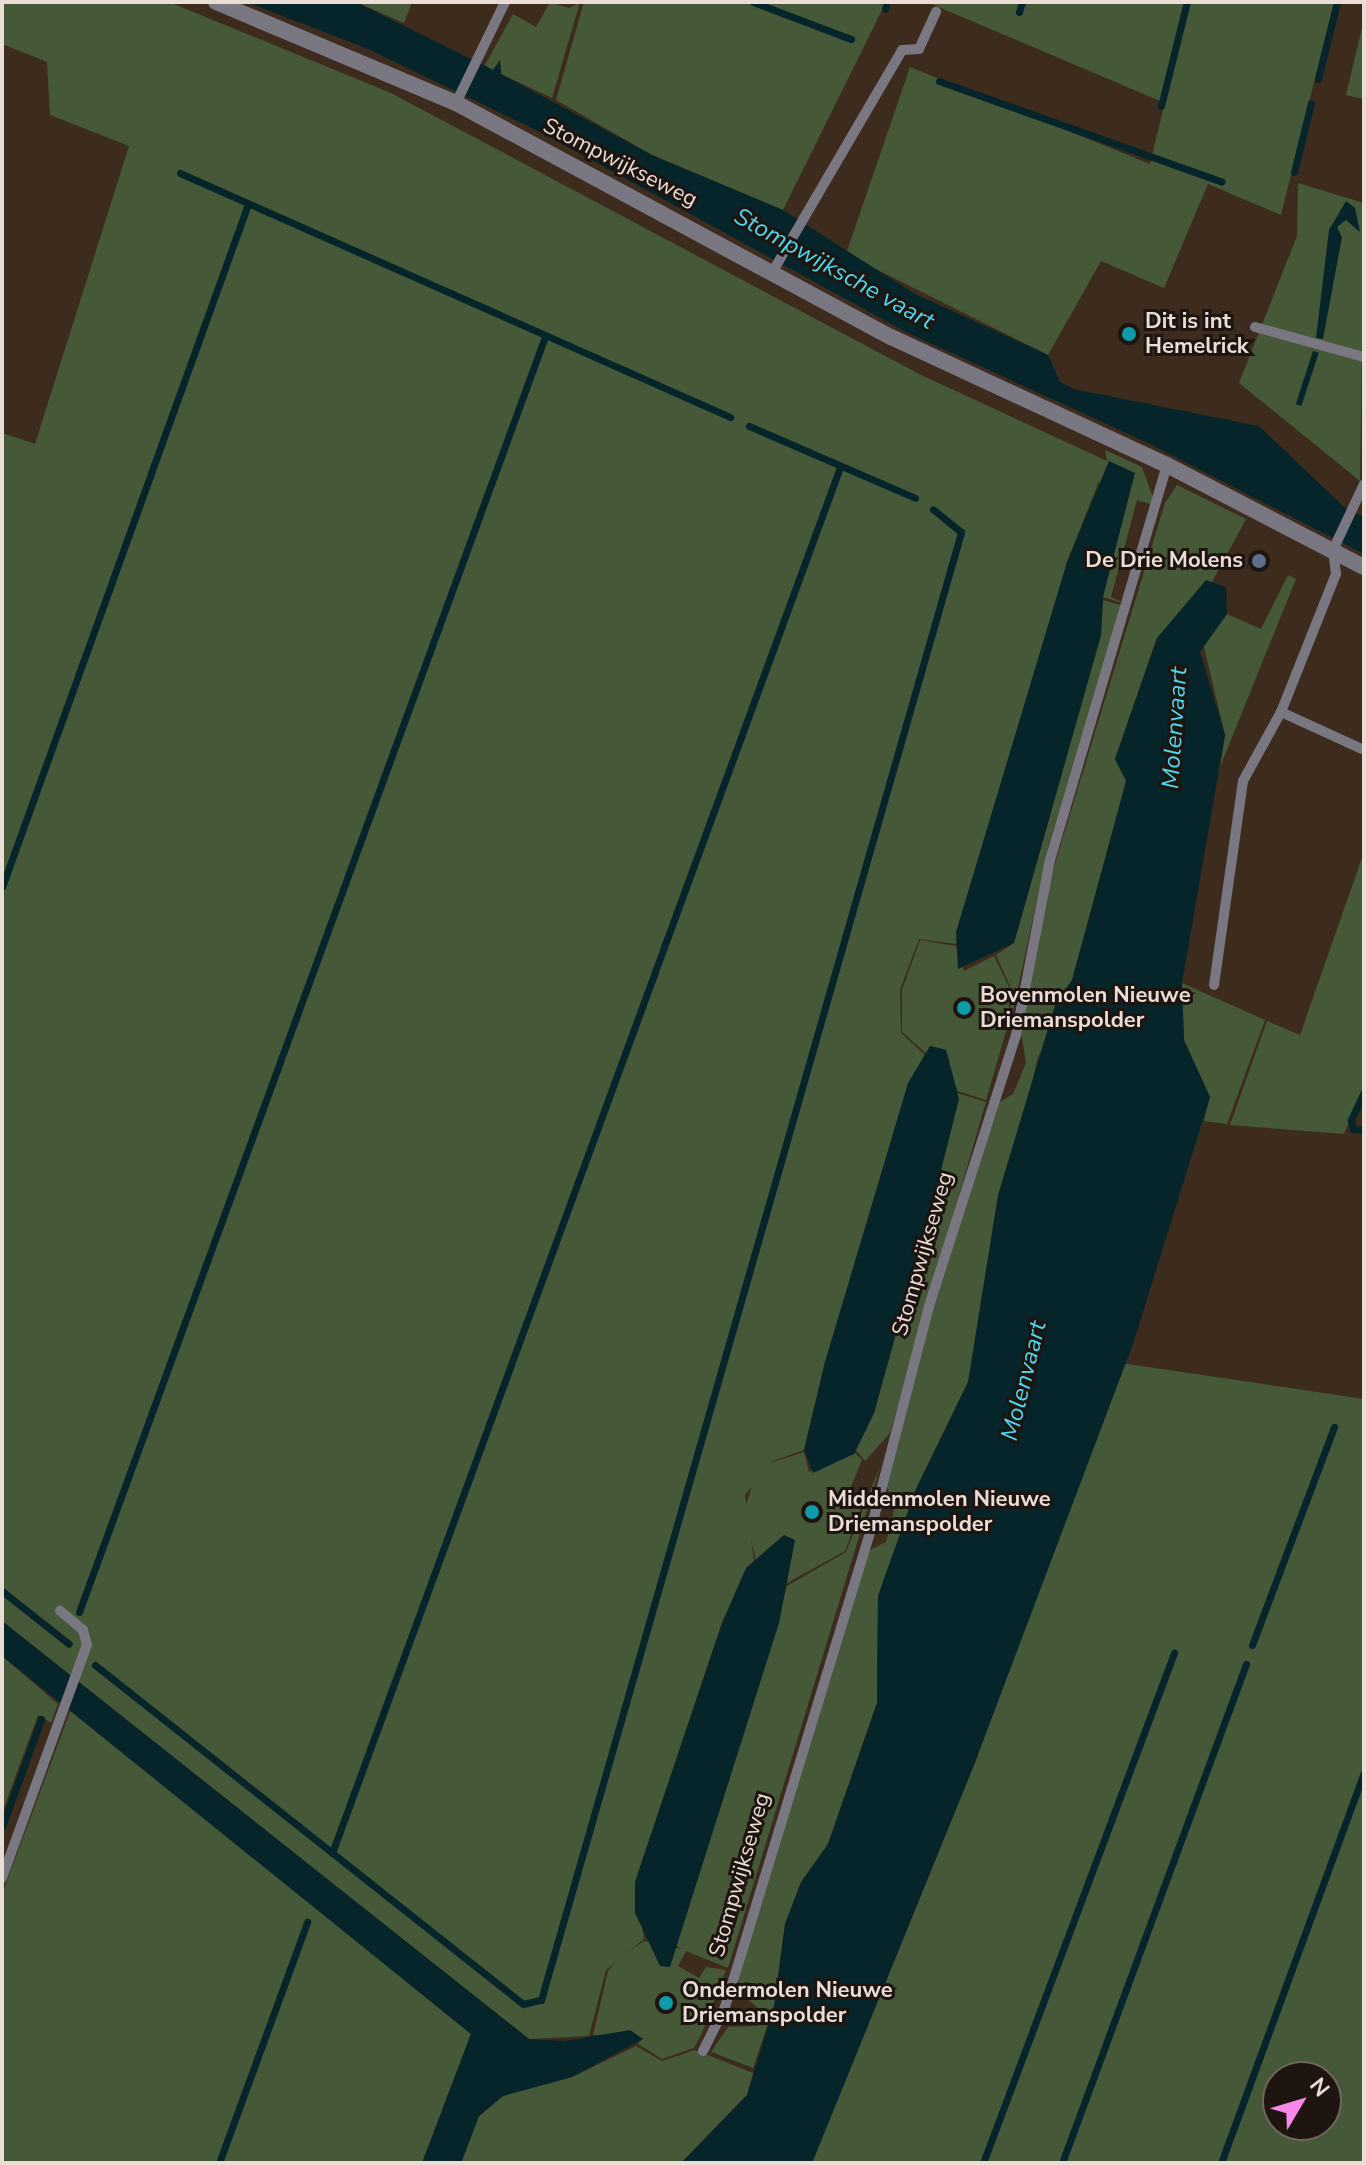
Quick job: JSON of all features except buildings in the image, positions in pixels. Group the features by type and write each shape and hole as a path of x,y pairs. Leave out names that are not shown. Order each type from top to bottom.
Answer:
{"street":[{"name":"Stompwijkseweg","path":"216,2 458,99 775,267 891,337 1335,546 1364,567"}],"lane":[{"path":"458,99 505,2"},
{"path":"775,267 902,50 919,49 936,12"},
{"path":"1255,327 1364,357"},
{"name":"Stompwijkseweg","path":"703,2051 725,2007 871,1529 929,1306 1016,1035 1050,860 1167,465"},
{"path":"1214,985 1243,781 1281,712 1336,574 1335,546 1364,484"},
{"path":"1281,712 1362,749"},
{"path":"2,1878 87,1645 83,1630 60,1611"}],"green space":[{"path":"2,2 169,2 391,93 921,375 1107,461 1105,450 1142,467 1152,495 1153,505 1137,500 1111,597 1126,604 1103,597 1110,563 1099,481 1067,562 956,944 919,939 900,990 901,1033 926,1056 825,1362 804,1450 773,1461 745,1495 754,1561 722,1623 635,1882 644,1939 606,1970 589,2036 529,2039 2,1621 2,433 35,444 129,146 50,115 47,62 2,44"},
{"path":"356,2 412,2 404,23"},
{"path":"550,2 569,8 580,2 552,98 501,74 500,60 493,71 485,65 513,14 536,27"},
{"path":"584,2 886,2 783,210 652,155 556,100"},
{"path":"927,2 1184,2 1160,101"},
{"path":"1189,2 1334,2 1281,215 1208,184 1164,288 1101,261 1048,355 846,254 910,67 1150,164"},
{"path":"1364,19 1364,99 1346,95"},
{"path":"1298,183 1364,203 1360,481 1239,383 1297,236"},
{"path":"1177,485 1246,519 1212,582 1157,638 1115,759 1127,781 1072,980 1037,1060 968,1382 916,1489 878,1596 877,1703 828,1844 801,1883 785,1924 774,2006 753,2068 711,2052 728,2027 757,2026 762,2011 740,1993 738,1976 868,1551 886,1542 895,1507 886,1485 935,1299 1000,1102 1013,1094 1026,1063 1021,1032 1033,949 1056,860 1165,503"},
{"path":"1288,575 1296,579 1220,767 1225,735 1203,643 1227,614 1261,629"},
{"path":"1103,600 1123,606 1049,844 1011,1021 1010,986 996,955 1014,943 1101,635"},
{"path":"1364,852 1364,1086 1344,1134 1230,1125 1267,1021 1300,1035"},
{"path":"920,940 956,946 964,971 994,956 1009,987 1009,1021 986,1100 957,1091 946,1050 930,1046 927,1054 902,1032 902,990"},
{"path":"1182,983 1265,1020 1227,1124 1204,1121 1210,1097 1184,1041"},
{"path":"957,1093 986,1102 890,1433 865,1461 856,1450 874,1413"},
{"path":"1121,1363 1364,1399 1364,2163 812,2163 974,1765"},
{"path":"804,1452 809,1472 854,1452 862,1460 847,1496 863,1503 845,1551 787,1583 794,1541 783,1536 756,1560 744,1512 754,1479 773,1462"},
{"path":"881,1464 728,1968 686,1951 678,1966 699,1978 706,1967 726,1970 702,2033 694,2048 662,2059 638,2044 642,2039 593,2035 608,1971 620,1957 644,1941 681,1949 675,1945 787,1586 846,1552"},
{"path":"2,1656 58,1704 51,1723 38,1715 2,1813"},
{"path":"71,1709 471,2034 422,2163 2,2163 2,1894"},
{"path":"636,2046 662,2061 695,2050 753,2073 747,2095 681,2163 461,2163 479,2116 503,2096 572,2077"}],"water":[{"name":"Stompwijksche vaart","path":"247,2 356,2 493,70 500,60 501,74 652,155 783,210 915,294 1048,355 1060,382 1074,389 1259,426 1344,507 1364,517 1364,554 1148,443 906,332 544,134 368,49"},
{"path":"1346,201 1355,208 1360,232 1346,220 1337,227 1342,237 1323,339 1316,338 1329,230"},
{"path":"1313,351 1319,353 1301,406 1296,404"},
{"path":"1109,461 1135,473 1103,597 1101,635 1014,943 958,969 956,932 1067,562"},
{"name":"Molenvaart","path":"1206,580 1226,587 1227,614 1200,652 1225,735 1182,983 1184,1040 1210,1097 1133,1344 974,1765 812,2163 681,2163 747,2095 774,2006 785,1924 801,1882 828,1844 877,1703 878,1596 916,1489 968,1382 998,1195 1056,1002 1072,980 1126,781 1115,759 1157,638"},
{"path":"930,1046 946,1050 959,1099 935,1194 874,1413 854,1454 813,1473 804,1450 825,1362 908,1083"},
{"path":"784,1535 795,1540 779,1623 670,1967 660,1966 635,1913 635,1882 722,1623 746,1568"},
{"path":"2,1621 529,2039 565,2041 630,2030 643,2039 572,2077 503,2096 479,2116 461,2163 422,2163 471,2034 2,1656"}],"waterway":[{"path":"753,2 851,39"},
{"path":"885,9 887,2"},
{"path":"1019,12 1022,2"},
{"path":"1161,106 1187,2"},
{"path":"1318,79 1337,2"},
{"path":"939,81 1222,182"},
{"path":"1294,172 1311,103"},
{"path":"180,173 730,417"},
{"path":"2,887 248,204"},
{"path":"79,1612 544,339"},
{"path":"749,426 915,498"},
{"path":"332,1853 840,467"},
{"path":"95,1665 523,2004 541,2000 961,532 933,509"},
{"path":"1364,1092 1351,1120 1353,1129 1364,1130"},
{"path":"1252,1645 1334,1427"},
{"path":"2,1591 69,1644"},
{"path":"983,2163 1174,1653"},
{"path":"1062,2163 1246,1664"},
{"path":"2,1827 41,1719"},
{"path":"1221,2163 1364,1773"},
{"path":"219,2163 307,1922"}],"place":[{"name":"Dit is int Hemelrick","path":"1129,334"},
{"name":"De Drie Molens","path":"1259,561"},
{"name":"Bovenmolen Nieuwe Driemanspolder","path":"964,1008"},
{"name":"Middenmolen Nieuwe Driemanspolder","path":"812,1512"},
{"name":"Ondermolen Nieuwe Driemanspolder","path":"666,2003"}]}
